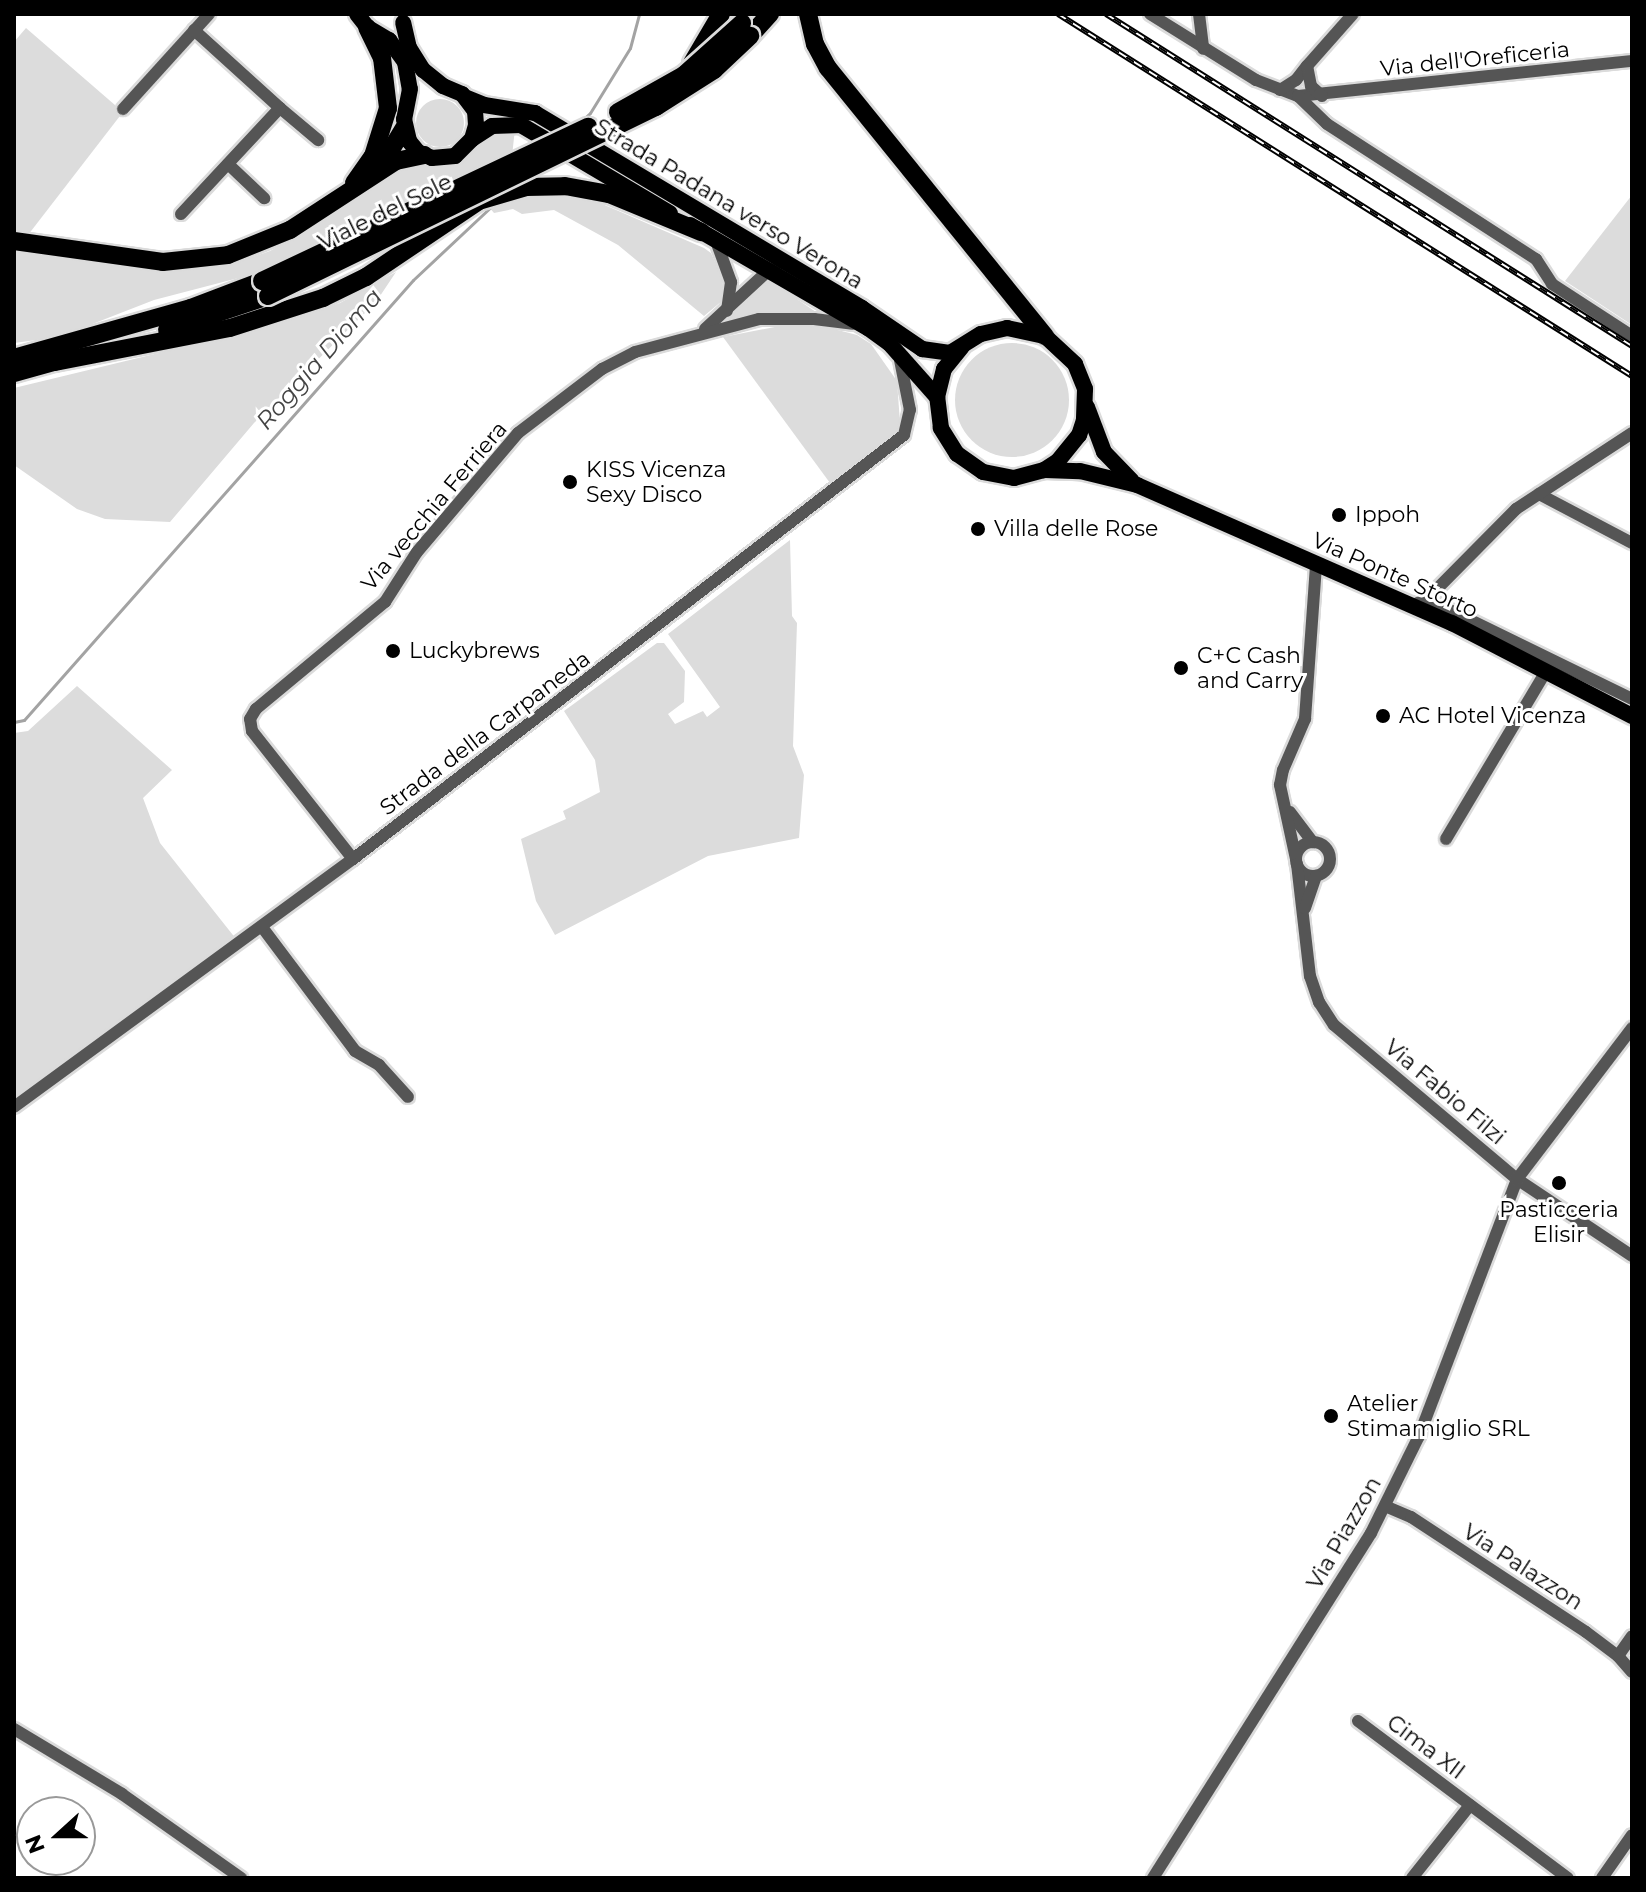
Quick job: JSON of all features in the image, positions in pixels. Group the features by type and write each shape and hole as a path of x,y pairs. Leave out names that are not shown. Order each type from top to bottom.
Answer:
{"highway":[{"path":"684,75 705,46 721,14"},
{"path":"748,25 770,14"},
{"path":"808,14 815,44 828,68 1045,336"},
{"path":"348,189 373,156 388,108 382,58 368,24"},
{"name":"Viale del Sole","path":"14,373 197,321 610,116 684,75 748,25"},
{"name":"Viale del Sole","path":"14,358 265,288 656,107 714,70 748,25"},
{"path":"348,189 389,153 404,128"},
{"path":"14,241 163,262 228,255 290,230 348,189 396,161 424,155"},
{"path":"55,362 230,328 323,298 379,269 446,220 493,197 518,189 565,186 609,194 709,236"}],"main road":[{"path":"406,18 415,59 443,86 467,98 476,118 472,139 455,156 440,159 424,155 409,141 404,128 409,103 405,62 368,24 392,30 406,18"},
{"path":"409,103 427,88 443,86"},
{"name":"Strada Padana verso Verona","path":"467,98 484,105 531,111 564,140 709,236 868,328 896,349 937,397 937,412 948,442 969,464 998,476 1029,476 1044,470"},
{"name":"Strada Padana verso Verona","path":"472,139 492,126 511,124 564,140 792,266 922,349 950,353 981,334 1007,328 1045,336"},
{"path":"1044,470 1070,449 1079,435 1086,403 1075,364 1045,336"},
{"path":"937,397 944,369 962,347"},
{"name":"Via Ponte Storto","path":"1086,403 1104,452 1137,485"},
{"name":"Via Ponte Storto","path":"1044,470 1080,471 1137,485 1316,564 1420,602 1632,716"}],"street":[{"path":"123,109 209,14"},
{"name":"Via dell'Oreficeria","path":"1150,14 1203,49 1280,90 1298,96 1322,96 1632,61"},
{"path":"1169,14 1170,28"},
{"path":"1199,14 1203,49"},
{"path":"1280,90 1296,80 1353,14"},
{"path":"194,30 318,140"},
{"path":"1307,66 1311,86 1322,96"},
{"path":"1298,96 1327,124 1536,259 1552,284 1632,336"},
{"path":"181,214 280,108"},
{"path":"228,164 264,198"},
{"path":"709,236 731,282 727,311"},
{"path":"769,270 792,266"},
{"name":"Via vecchia Ferriera","path":"696,336 769,270"},
{"name":"Via vecchia Ferriera","path":"353,859 252,731 250,719 256,709 385,602 417,552 518,433 602,369 635,352 725,326 778,318 837,320 868,328"},
{"name":"Strada della Carpaneda","path":"14,1107 353,859 904,435 910,410 908,386 896,349"},
{"path":"1632,433 1516,509 1420,602 1632,699"},
{"path":"1539,494 1632,543"},
{"path":"1313,842 1303,845 1297,861 1302,872 1316,876 1326,870 1331,860 1326,848 1313,842 1282,799 1283,770 1305,719 1316,564"},
{"path":"1446,839 1546,671"},
{"name":"Via Fabio Filzi","path":"1282,799 1297,861 1310,976 1319,1002 1334,1025 1517,1179 1632,1256"},
{"name":"Via Fabio Filzi","path":"1304,911 1316,876"},
{"path":"262,927 355,1051 379,1065 408,1097"},
{"name":"Via Piazzon","path":"1153,1878 1385,1506 1419,1436 1517,1179 1632,1028"},
{"name":"Via Palazzon","path":"1385,1506 1411,1517 1477,1560 1618,1656 1632,1672"},
{"path":"1618,1656 1632,1636"},
{"name":"Cima XII","path":"1358,1721 1568,1878"},
{"path":"14,1729 122,1794 241,1878"},
{"name":"Cima XII","path":"1412,1878 1470,1805"},
{"path":"1602,1878 1632,1835"}],"shaded area":[{"path":"26,28 123,112 28,235 14,233 14,42"},
{"path":"440,99 449,100 457,106 463,114 463,132 457,140 449,146 440,147 431,146 423,140 417,132 416,123 417,114 423,106 431,100"},
{"path":"515,129 512,156 246,276 154,300 59,337 14,343 14,251 160,268 213,267 238,262 270,251 317,224 398,165 423,162 433,166 449,166 463,160 481,138"},
{"path":"555,195 600,203 704,248 711,253 722,278 722,301 704,316 618,245 554,210 522,214 513,209 494,213 489,207 517,199"},
{"path":"1632,195 1632,325 1565,281"},
{"path":"396,272 376,302 254,423 170,522 105,519 77,509 14,465 14,388 271,326 340,303"},
{"path":"766,281 819,314 770,314 724,322"},
{"path":"785,325 830,328 857,335 871,344 897,381 900,423 896,435 830,483 723,337"},
{"path":"1012,343 1044,352 1060,368 1069,400 1060,432 1044,448 1012,457 980,448 964,432 955,400 964,368 980,352"},
{"path":"790,540 792,616 797,623 793,746 804,775 799,838 708,856 555,935 536,901 521,839 566,819 563,811 600,792 595,760 564,711 657,643 664,643 685,671 684,702 668,714 675,724 703,711 707,717 720,707 668,634"},
{"path":"77,686 172,770 143,798 160,843 240,944 14,1100 14,733 28,731"}],"waterway":[{"name":"Roggia Dioma","path":"580,122 590,113 630,48 639,14"},
{"name":"Roggia Dioma","path":"14,722 24,720 413,280 494,204"}],"railway":[{"path":"1058,14 1632,376"},
{"path":"1106,14 1632,346"}],"place":[{"name":"KISS Vicenza Sexy Disco","path":"570,482"},
{"name":"Ippoh","path":"1339,515"},
{"name":"Villa delle Rose","path":"978,529"},
{"name":"Luckybrews","path":"393,651"},
{"name":"C+C Cash and Carry","path":"1181,668"},
{"name":"AC Hotel Vicenza","path":"1383,716"},
{"name":"Pasticceria Elisir","path":"1559,1183"},
{"name":"Atelier Stimamiglio SRL","path":"1331,1416"}]}
